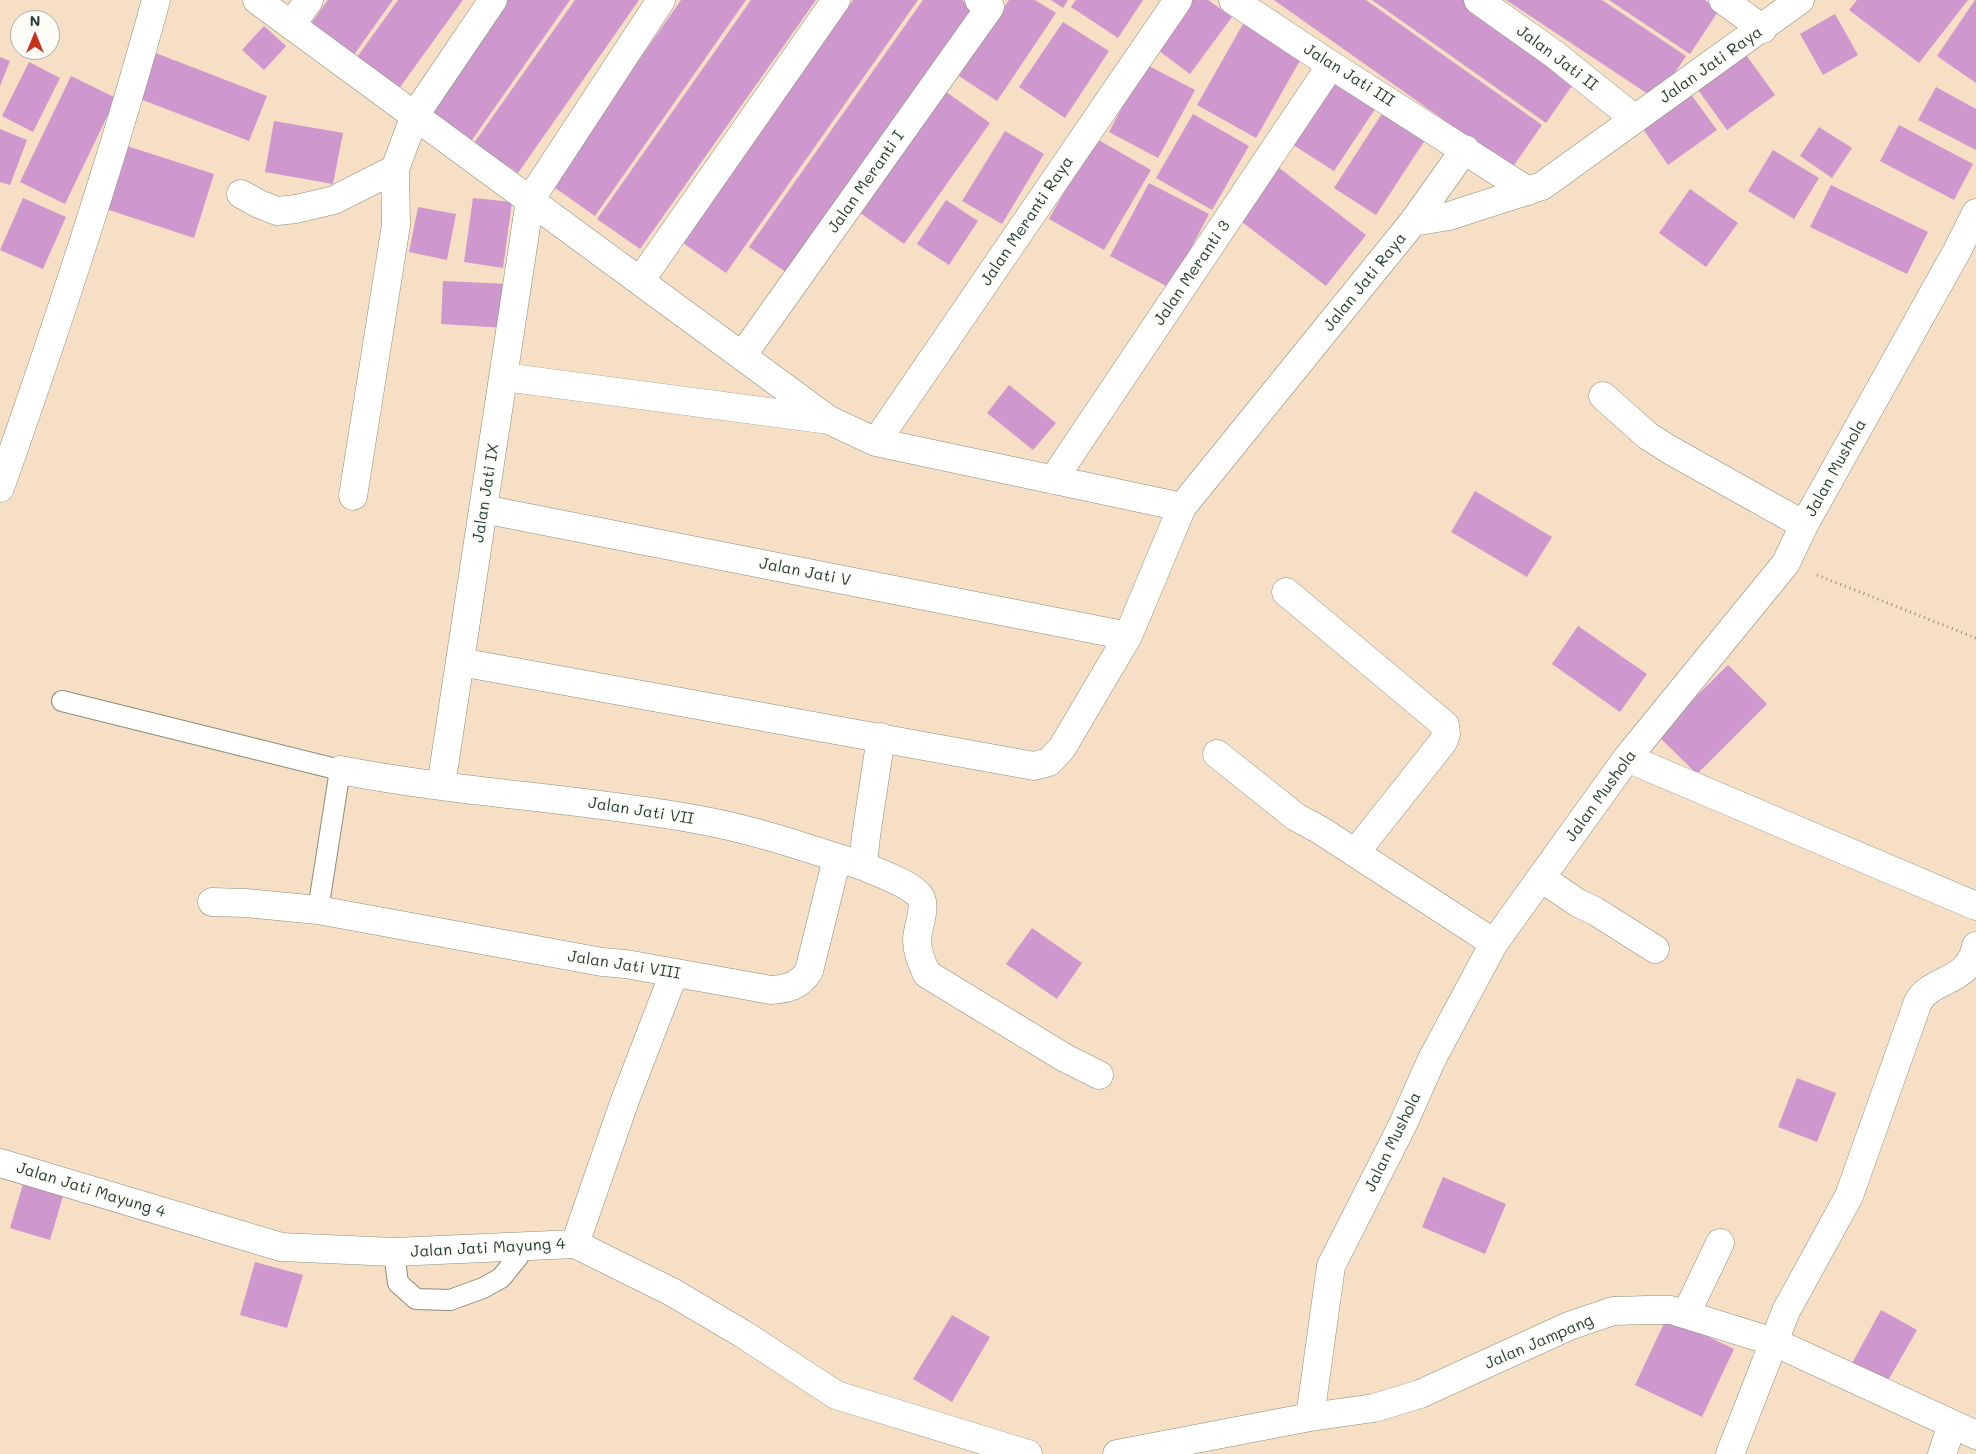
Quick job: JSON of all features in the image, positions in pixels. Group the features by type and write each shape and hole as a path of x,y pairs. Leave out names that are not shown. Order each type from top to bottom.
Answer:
{"street":[{"path":"0,488 51,342 129,98 156,0"},
{"path":"257,0 300,12 414,115 830,420 876,442 1182,508"},
{"path":"353,496 396,225 395,169 414,115 493,0"},
{"path":"530,200 661,0"},
{"path":"640,281 836,0"},
{"name":"Jalan Meranti Raya","path":"876,442 1178,0"},
{"name":"Jalan Jati III","path":"1233,0 1330,65 1465,149 1528,191"},
{"name":"Jalan Jati II","path":"1478,0 1554,54 1635,119"},
{"path":"1723,0 1763,29"},
{"name":"Jalan Jati Raya","path":"460,662 1034,766 1049,762 1062,748 1128,636 1182,508 1413,222 1449,216 1542,186 1763,29 1800,0"},
{"name":"Jalan Meranti I","path":"742,356 985,4"},
{"name":"Jalan Meranti 3","path":"1053,480 1330,65"},
{"path":"1413,222 1465,149"},
{"path":"241,194 277,211 296,209 334,200 395,169"},
{"name":"Jalan Jati IX","path":"441,786 530,200"},
{"name":"Jalan Mushola","path":"1310,1417 1331,1266 1403,1124 1432,1059 1494,943 1627,758 1786,563 1804,525 1957,251 1976,213"},
{"path":"504,377 830,420"},
{"path":"1603,396 1648,436 1804,525"},
{"name":"Jalan Jati V","path":"483,509 1128,636"},
{"path":"1286,592 1445,725 1446,734 1443,742 1356,853"},
{"path":"863,866 880,737"},
{"path":"1217,754 1296,817 1320,830 1494,943"},
{"path":"1627,758 1976,906"},
{"name":"Jalan Jati VII","path":"340,770 441,786 572,800 700,820 752,831 863,866 911,888 920,896 923,904 917,939 918,955 927,974 1065,1058 1099,1075"},
{"name":"Jalan Jati VIII","path":"212,902 246,903 318,910 771,990 792,987 809,971 837,858"},
{"path":"1541,878 1655,950"},
{"path":"1730,1454 1786,1311 1849,1196 1918,1002 1924,994 1960,973 1975,953 1976,946"},
{"path":"575,1244 625,1100 674,973"},
{"name":"Jalan Jati Mayung 4","path":"0,1163 281,1247 394,1252 575,1244 680,1297 743,1334 836,1395 1028,1454"},
{"path":"1686,1314 1720,1243"},
{"name":"Jalan Jampang","path":"1117,1454 1310,1417 1374,1408 1420,1394 1569,1326 1612,1311 1671,1310 1774,1342 1964,1430"},
{"path":"1942,1454 1964,1430"}],"lane":[{"path":"62,701 340,770 318,910"},
{"path":"394,1252 398,1283 416,1299 450,1300 483,1288 501,1278 518,1257 521,1246"}],"path":[{"path":"1786,563 1976,638"}],"building":[{"path":"328,0 393,0 353,56 309,26"},
{"path":"398,0 463,0 398,90 355,60"},
{"path":"506,0 570,0 472,140 429,109"},
{"path":"575,0 639,0 518,173 474,143"},
{"path":"681,0 746,0 595,216 551,185"},
{"path":"751,0 816,0 640,249 597,219"},
{"path":"853,0 918,0 726,273 683,243"},
{"path":"923,0 962,0 979,11 793,277 749,247"},
{"path":"1009,0 1035,0 1056,13 997,101 959,76"},
{"path":"1051,0 1068,0 1063,8"},
{"path":"1076,0 1143,0 1118,38 1071,7"},
{"path":"1184,0 1208,0 1232,17 1190,74 1151,45"},
{"path":"1274,0 1366,0 1542,125 1512,168"},
{"path":"1372,0 1464,0 1576,80 1546,123"},
{"path":"1506,0 1602,0 1686,56 1657,100"},
{"path":"1609,0 1705,0 1719,10 1690,54"},
{"path":"1857,0 1968,0 1919,63 1849,10"},
{"path":"1976,0 1976,83 1937,56"},
{"path":"1835,14 1858,55 1823,75 1800,34"},
{"path":"1063,22 1109,51 1065,118 1019,87"},
{"path":"1243,24 1302,57 1256,138 1197,105"},
{"path":"264,26 286,46 264,70 242,50"},
{"path":"1741,48 1775,95 1727,130 1693,83"},
{"path":"153,52 267,96 249,141 135,97"},
{"path":"0,57 10,61 0,86"},
{"path":"29,62 60,78 33,132 2,116"},
{"path":"1145,64 1195,90 1158,158 1109,132"},
{"path":"1336,74 1379,103 1334,171 1290,143"},
{"path":"71,76 116,98 65,204 20,182"},
{"path":"1936,87 1976,109 1976,150 1918,120"},
{"path":"942,89 990,123 904,244 856,210"},
{"path":"1687,89 1717,130 1668,165 1639,123"},
{"path":"1385,109 1427,137 1376,215 1334,188"},
{"path":"1193,114 1249,146 1212,210 1156,178"},
{"path":"274,121 343,133 333,184 265,172"},
{"path":"1899,125 1973,164 1954,200 1880,161"},
{"path":"1819,127 1852,148 1832,178 1800,156"},
{"path":"0,129 27,140 10,185 0,182"},
{"path":"1005,131 1044,154 1002,224 962,201"},
{"path":"1095,138 1151,170 1104,250 1049,219"},
{"path":"124,145 214,174 194,238 103,208"},
{"path":"1773,150 1819,178 1794,219 1748,191"},
{"path":"1278,167 1366,235 1326,286 1238,219"},
{"path":"1149,183 1209,214 1170,288 1110,256"},
{"path":"1831,185 1928,232 1907,274 1810,227"},
{"path":"1690,189 1738,223 1706,267 1659,233"},
{"path":"23,198 66,217 43,269 0,250"},
{"path":"473,198 512,202 503,268 464,262"},
{"path":"946,200 978,221 949,265 917,244"},
{"path":"418,207 456,214 447,260 409,252"},
{"path":"443,281 508,284 506,328 441,324"},
{"path":"1009,385 1056,423 1033,450 987,413"},
{"path":"1475,491 1552,537 1527,577 1451,532"},
{"path":"1578,626 1647,674 1620,712 1552,664"},
{"path":"1728,665 1767,704 1697,774 1657,735"},
{"path":"1032,928 1082,963 1057,999 1006,964"},
{"path":"1797,1078 1836,1093 1817,1142 1778,1127"},
{"path":"26,1174 66,1186 50,1240 10,1228"},
{"path":"1443,1177 1506,1204 1485,1254 1422,1227"},
{"path":"255,1262 303,1275 287,1328 240,1315"},
{"path":"1881,1310 1917,1330 1886,1384 1851,1365"},
{"path":"952,1315 990,1337 952,1402 913,1379"},
{"path":"1667,1317 1734,1349 1702,1417 1635,1385"}]}
